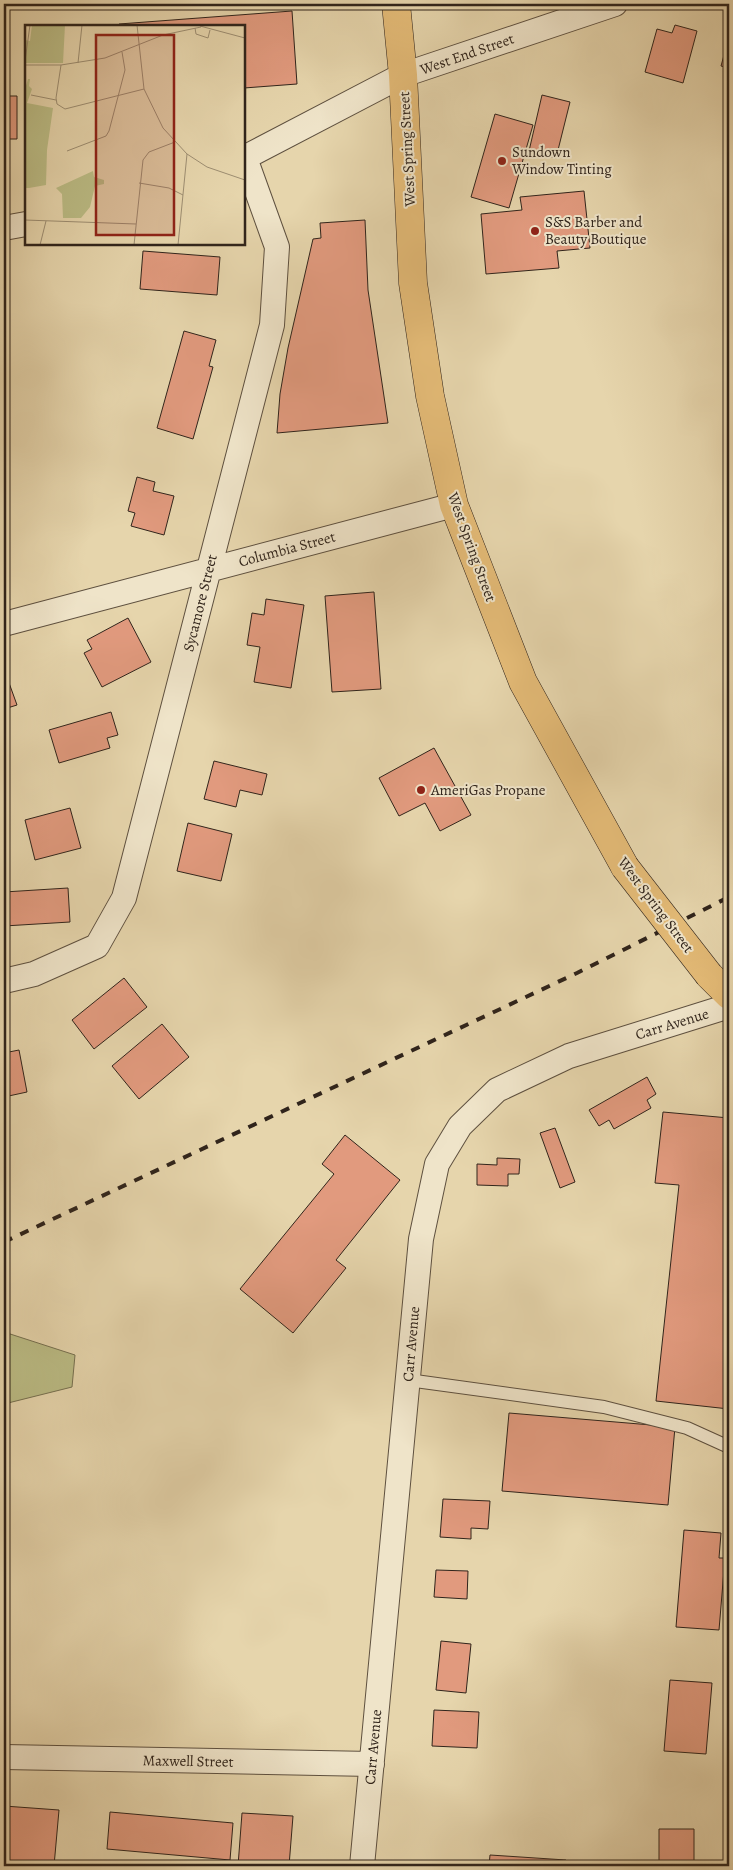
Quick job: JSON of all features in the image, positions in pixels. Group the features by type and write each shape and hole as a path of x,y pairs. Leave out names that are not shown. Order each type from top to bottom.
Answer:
{"main road":[{"name":"West Spring Street","path":"396,4 403,75 413,283 430,396 454,504 523,682 625,867 709,975 729,995"}],"street":[{"name":"West End Street","path":"245,157 403,75 615,4"},
{"name":"Sycamore Street","path":"4,981 34,974 97,946 124,898 272,325 277,247 245,161"},
{"path":"4,228 25,224"},
{"name":"Columbia Street","path":"4,624 454,504"},
{"name":"Carr Avenue","path":"362,1866 421,1239 437,1164 460,1126 497,1090 569,1056 729,1006"},
{"name":"Maxwell Street","path":"4,1757 372,1764"}],"lane":[{"path":"408,1380 604,1407 686,1428 729,1447"}],"green space":[{"path":"4,1332 75,1355 72,1387 4,1404"}],"building":[{"path":"292,11 297,84 245,88 245,25 119,24"},
{"path":"675,25 697,31 683,83 645,72 657,29 672,33"},
{"path":"729,37 729,68 721,66"},
{"path":"542,95 570,102 556,158 529,151"},
{"path":"4,96 17,96 17,139 4,139"},
{"name":"Sundown Window Tinting","path":"495,114 533,125 509,208 471,197"},
{"name":"S&S Barber and Beauty Boutique","path":"584,191 590,248 557,251 559,268 486,274 481,214 522,210 520,197"},
{"path":"365,220 368,290 388,423 277,433 280,394 288,348 313,239 321,238 320,223"},
{"path":"143,251 220,257 217,295 140,289"},
{"path":"184,331 216,340 209,366 213,367 193,439 157,428"},
{"path":"137,477 155,482 153,491 174,496 164,535 131,526 135,513 128,511"},
{"path":"374,592 381,689 332,692 325,596"},
{"path":"266,599 304,605 291,688 254,682 260,647 247,645 252,613 264,615"},
{"path":"128,618 151,662 102,687 84,653 92,649 87,640"},
{"path":"4,669 17,705 4,709"},
{"path":"111,712 118,735 107,738 110,748 59,763 49,730"},
{"name":"AmeriGas Propane","path":"434,748 471,815 440,831 425,803 399,816 379,778"},
{"path":"214,761 267,774 262,795 240,790 236,807 204,799"},
{"path":"70,808 81,848 35,860 25,820"},
{"path":"188,823 232,834 221,881 177,871"},
{"path":"68,888 70,922 4,926 4,892"},
{"path":"124,978 147,1007 94,1049 72,1020"},
{"path":"162,1024 189,1057 139,1099 112,1066"},
{"path":"19,1050 27,1092 4,1097 4,1053"},
{"path":"647,1077 656,1094 647,1100 651,1108 614,1129 609,1120 599,1126 589,1110"},
{"path":"663,1112 729,1118 729,1409 656,1401 679,1185 655,1183"},
{"path":"555,1128 575,1182 560,1188 540,1133"},
{"path":"345,1135 400,1180 336,1260 346,1268 293,1333 240,1289 334,1174 322,1164"},
{"path":"497,1158 520,1159 519,1174 508,1174 508,1186 477,1185 477,1164 497,1165"},
{"path":"509,1413 675,1427 668,1505 502,1491"},
{"path":"443,1499 490,1501 488,1529 471,1528 471,1539 440,1537"},
{"path":"684,1530 721,1533 719,1558 725,1558 719,1630 676,1627"},
{"path":"436,1570 468,1571 467,1599 434,1597"},
{"path":"441,1641 471,1644 466,1693 436,1690"},
{"path":"670,1680 712,1683 706,1754 664,1751"},
{"path":"434,1710 479,1712 477,1748 432,1746"},
{"path":"4,1806 59,1810 54,1866 4,1866"},
{"path":"110,1812 233,1823 230,1860 107,1849"},
{"path":"242,1813 293,1816 289,1866 238,1866"},
{"path":"659,1829 694,1829 694,1866 659,1866"},
{"path":"490,1855 566,1860 566,1866 489,1866"}],"railway":[{"path":"4,1242 577,973 729,897"}],"place":[{"name":"Sundown Window Tinting","path":"502,161"},
{"name":"S&S Barber and Beauty Boutique","path":"535,231"},
{"name":"AmeriGas Propane","path":"421,790"}]}
